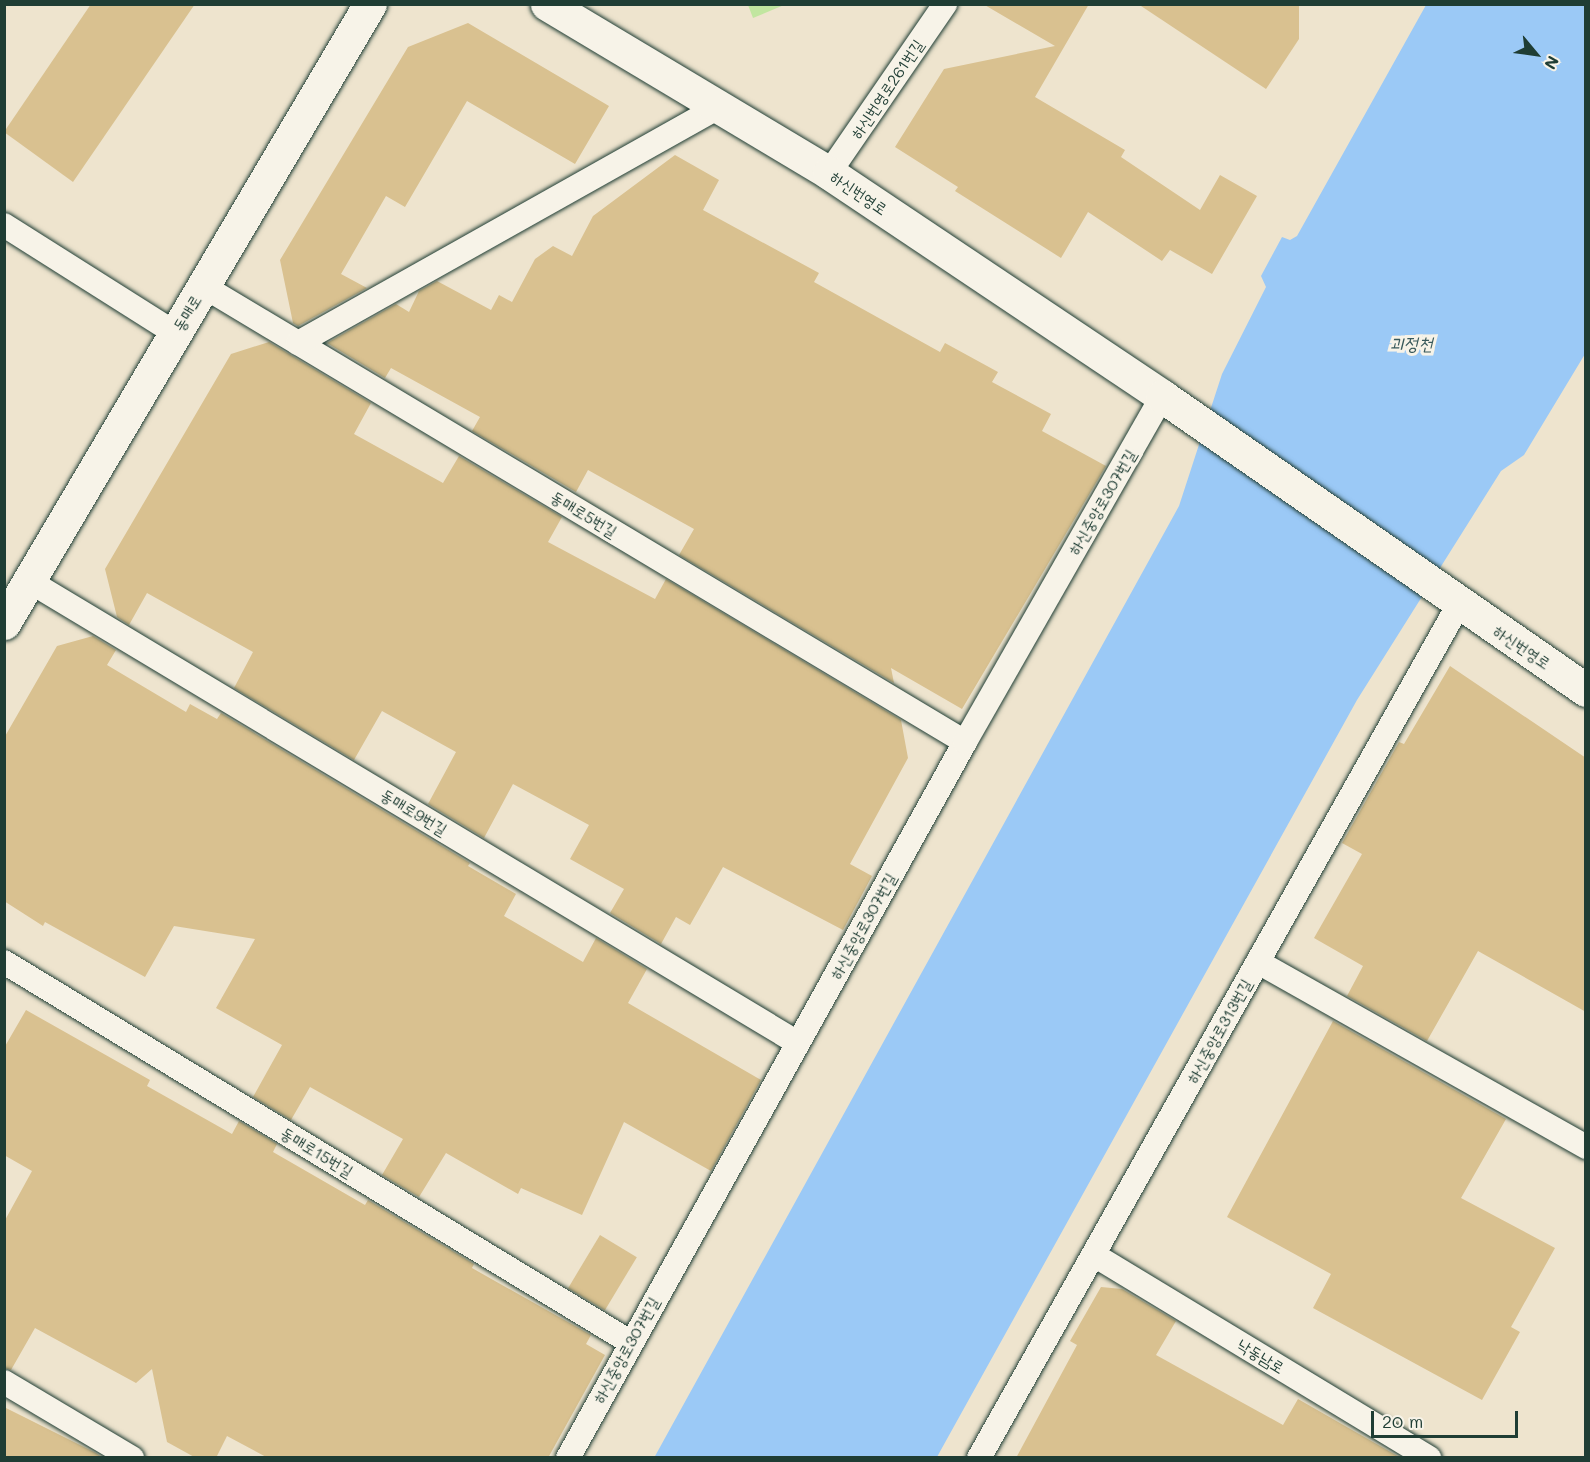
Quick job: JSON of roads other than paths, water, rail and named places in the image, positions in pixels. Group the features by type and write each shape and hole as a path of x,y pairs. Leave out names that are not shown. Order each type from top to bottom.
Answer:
{"street":[{"name":"동매로","path":"4,623 370,4"},
{"name":"하신번영로","path":"547,4 829,173 1162,396 1586,690"}],"lane":[{"name":"하신번영로261번길","path":"829,173 945,4"},
{"path":"298,343 718,107"},
{"path":"4,225 175,333"},
{"name":"동매로5번길","path":"203,286 965,742"},
{"name":"하신중앙로307번길","path":"568,1458 630,1342 965,742 1162,396"},
{"name":"동매로9번길","path":"29,581 798,1043"},
{"name":"하신중앙로313번길","path":"979,1458 1459,604"},
{"name":"동매로15번길","path":"4,962 630,1342"},
{"path":"1258,962 1586,1147"},
{"name":"낙동남로","path":"1094,1255 1429,1458"},
{"path":"4,1382 132,1458"}],"water":[{"name":"괴정천","path":"1426,5 1585,5 1585,354 1524,455 1501,471 1357,700 937,1457 654,1458 1179,506 1222,374 1266,287 1261,276 1282,237 1290,240 1297,236"}]}
